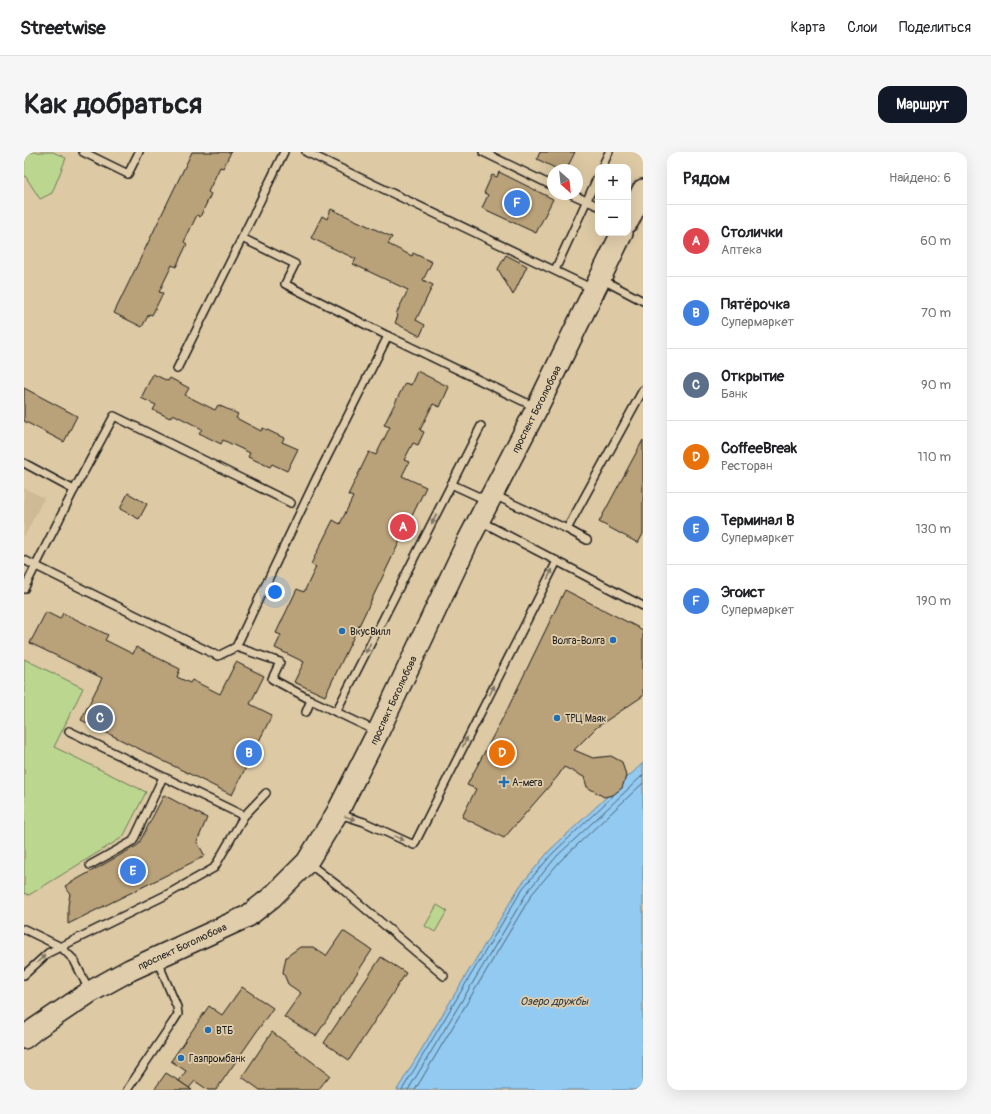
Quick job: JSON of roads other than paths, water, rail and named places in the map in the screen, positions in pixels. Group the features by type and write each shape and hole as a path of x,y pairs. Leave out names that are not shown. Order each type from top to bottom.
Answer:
{"main road":[{"name":"проспект Боголюбова","path":"24,1038 90,992 130,970 248,916 272,897 308,862 337,813 378,732 490,497 537,408 621,236"}],"lane":[{"path":"84,152 128,174 139,152"},
{"path":"176,369 284,152"},
{"path":"306,152 554,270 598,284 643,301"},
{"path":"483,152 547,183"},
{"path":"603,164 609,152"},
{"path":"554,270 595,182"},
{"path":"583,200 595,205"},
{"path":"242,238 294,264 285,284 537,408"},
{"path":"24,560 218,656 236,647 316,479 388,336"},
{"path":"567,529 643,390"},
{"path":"24,589 74,490 114,416 291,503"},
{"path":"336,712 481,426"},
{"path":"24,463 74,490"},
{"path":"451,484 490,497 567,529 587,540"},
{"path":"479,521 643,606"},
{"path":"337,813 364,822 414,845 557,561"},
{"path":"236,647 280,662 272,679 311,700 378,732"},
{"path":"306,712 311,700"},
{"path":"68,731 244,816"},
{"path":"90,865 133,841 163,777"},
{"path":"24,975 48,953 166,895 214,868 244,816 266,793"},
{"path":"308,862 342,888 444,976"},
{"path":"24,929 61,947 74,960 90,992"},
{"path":"127,1090 178,1014 175,1001 156,958"}],"water":[{"name":"Озеро дружбы","path":"643,763 643,1090 397,1090 520,886 550,850"}],"place":[{"name":"Эгоист","path":"517,203"},
{"name":"Столички","path":"403,527"},
{"name":"ВкусВилл","path":"342,631"},
{"name":"Волга-Волга","path":"613,640"},
{"name":"Открытие","path":"100,718"},
{"name":"ТРЦ Маяк","path":"557,718"},
{"name":"Пятёрочка","path":"249,753"},
{"name":"CoffeeBreak","path":"502,753"},
{"name":"А-мега","path":"504,782"},
{"name":"Терминал B","path":"133,871"},
{"name":"ВТБ","path":"208,1030"},
{"name":"Газпромбанк","path":"181,1058"}]}
